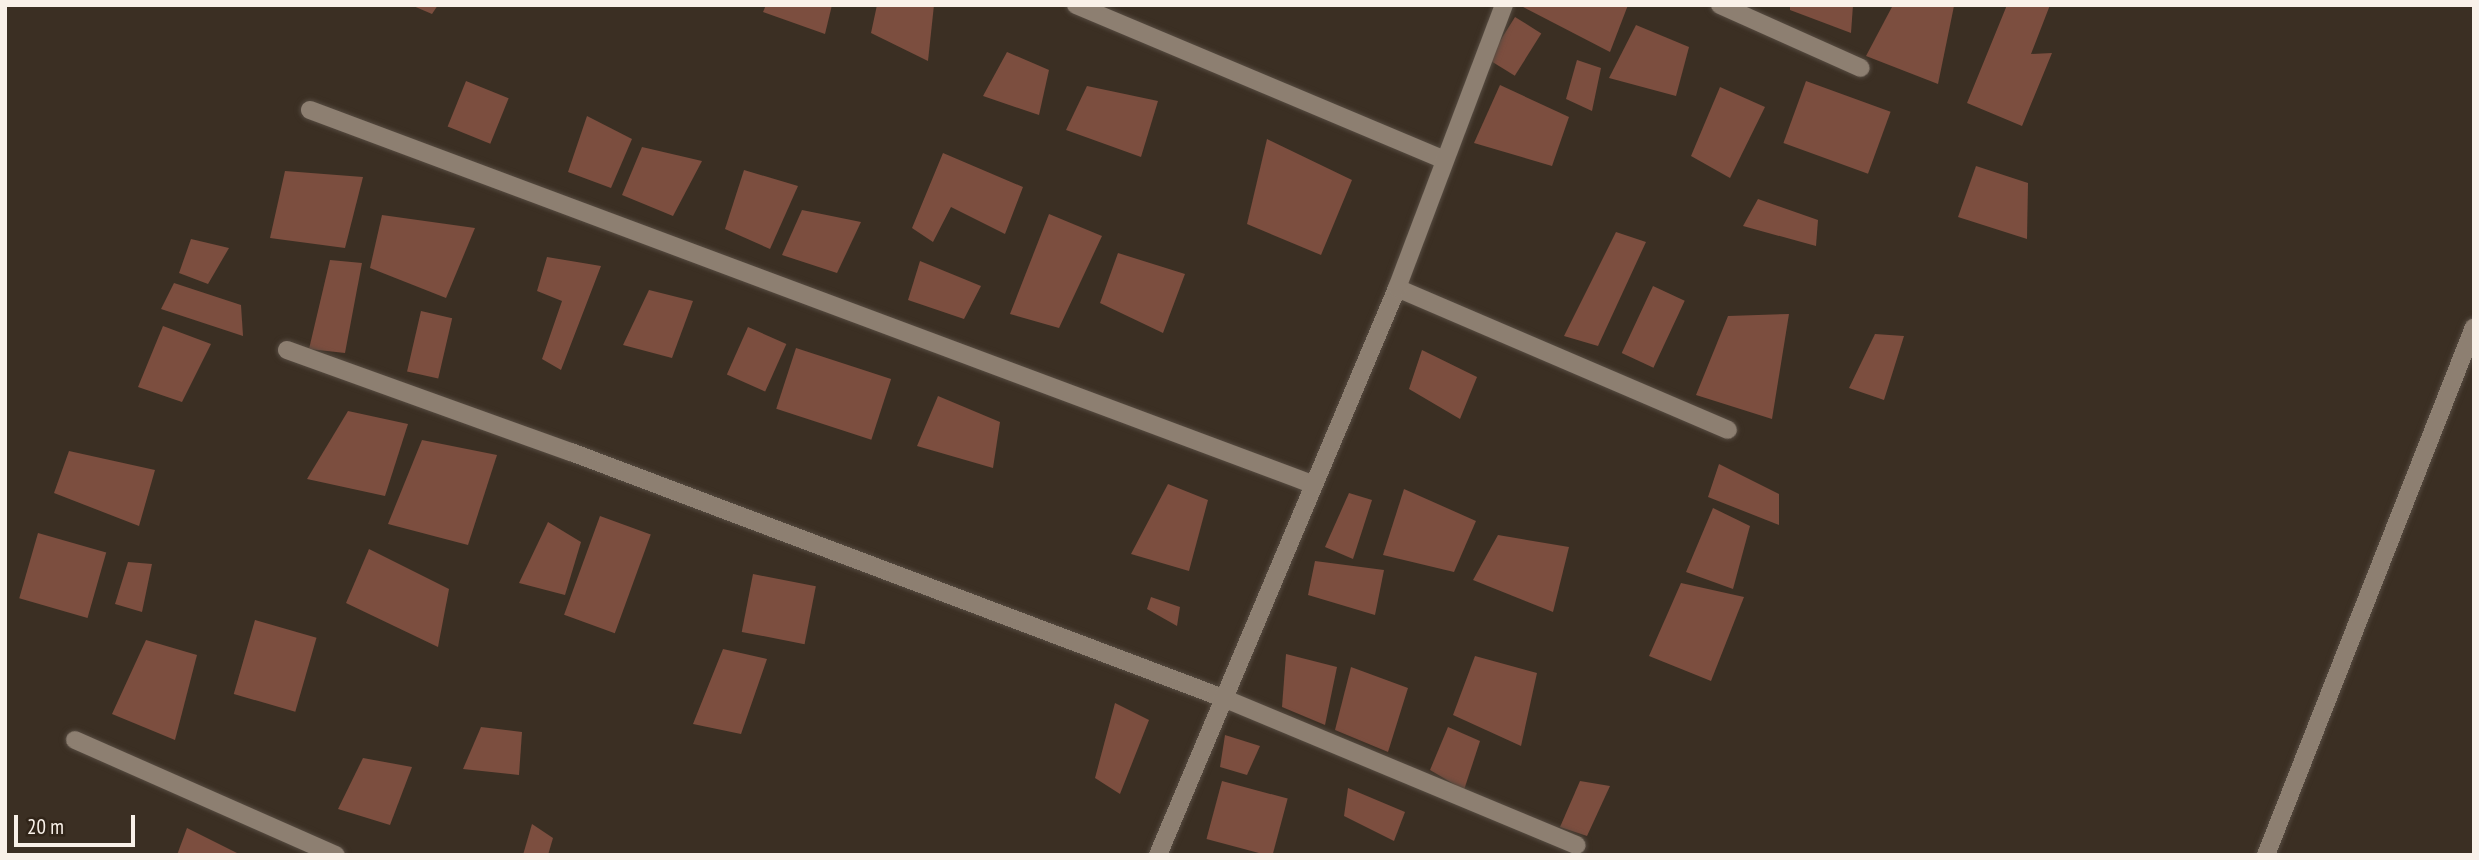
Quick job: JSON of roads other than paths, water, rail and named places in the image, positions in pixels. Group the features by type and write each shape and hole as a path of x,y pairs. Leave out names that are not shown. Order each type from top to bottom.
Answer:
{"street":[{"path":"1076,5 1442,159"},
{"path":"1158,855 1312,484 1397,288 1442,159 1504,5"},
{"path":"1720,5 1861,68"},
{"path":"310,110 1312,484"},
{"path":"1397,288 1728,430"},
{"path":"2266,855 2474,327"},
{"path":"287,350 571,452 1223,698 1577,845"},
{"path":"75,740 336,855"}]}
